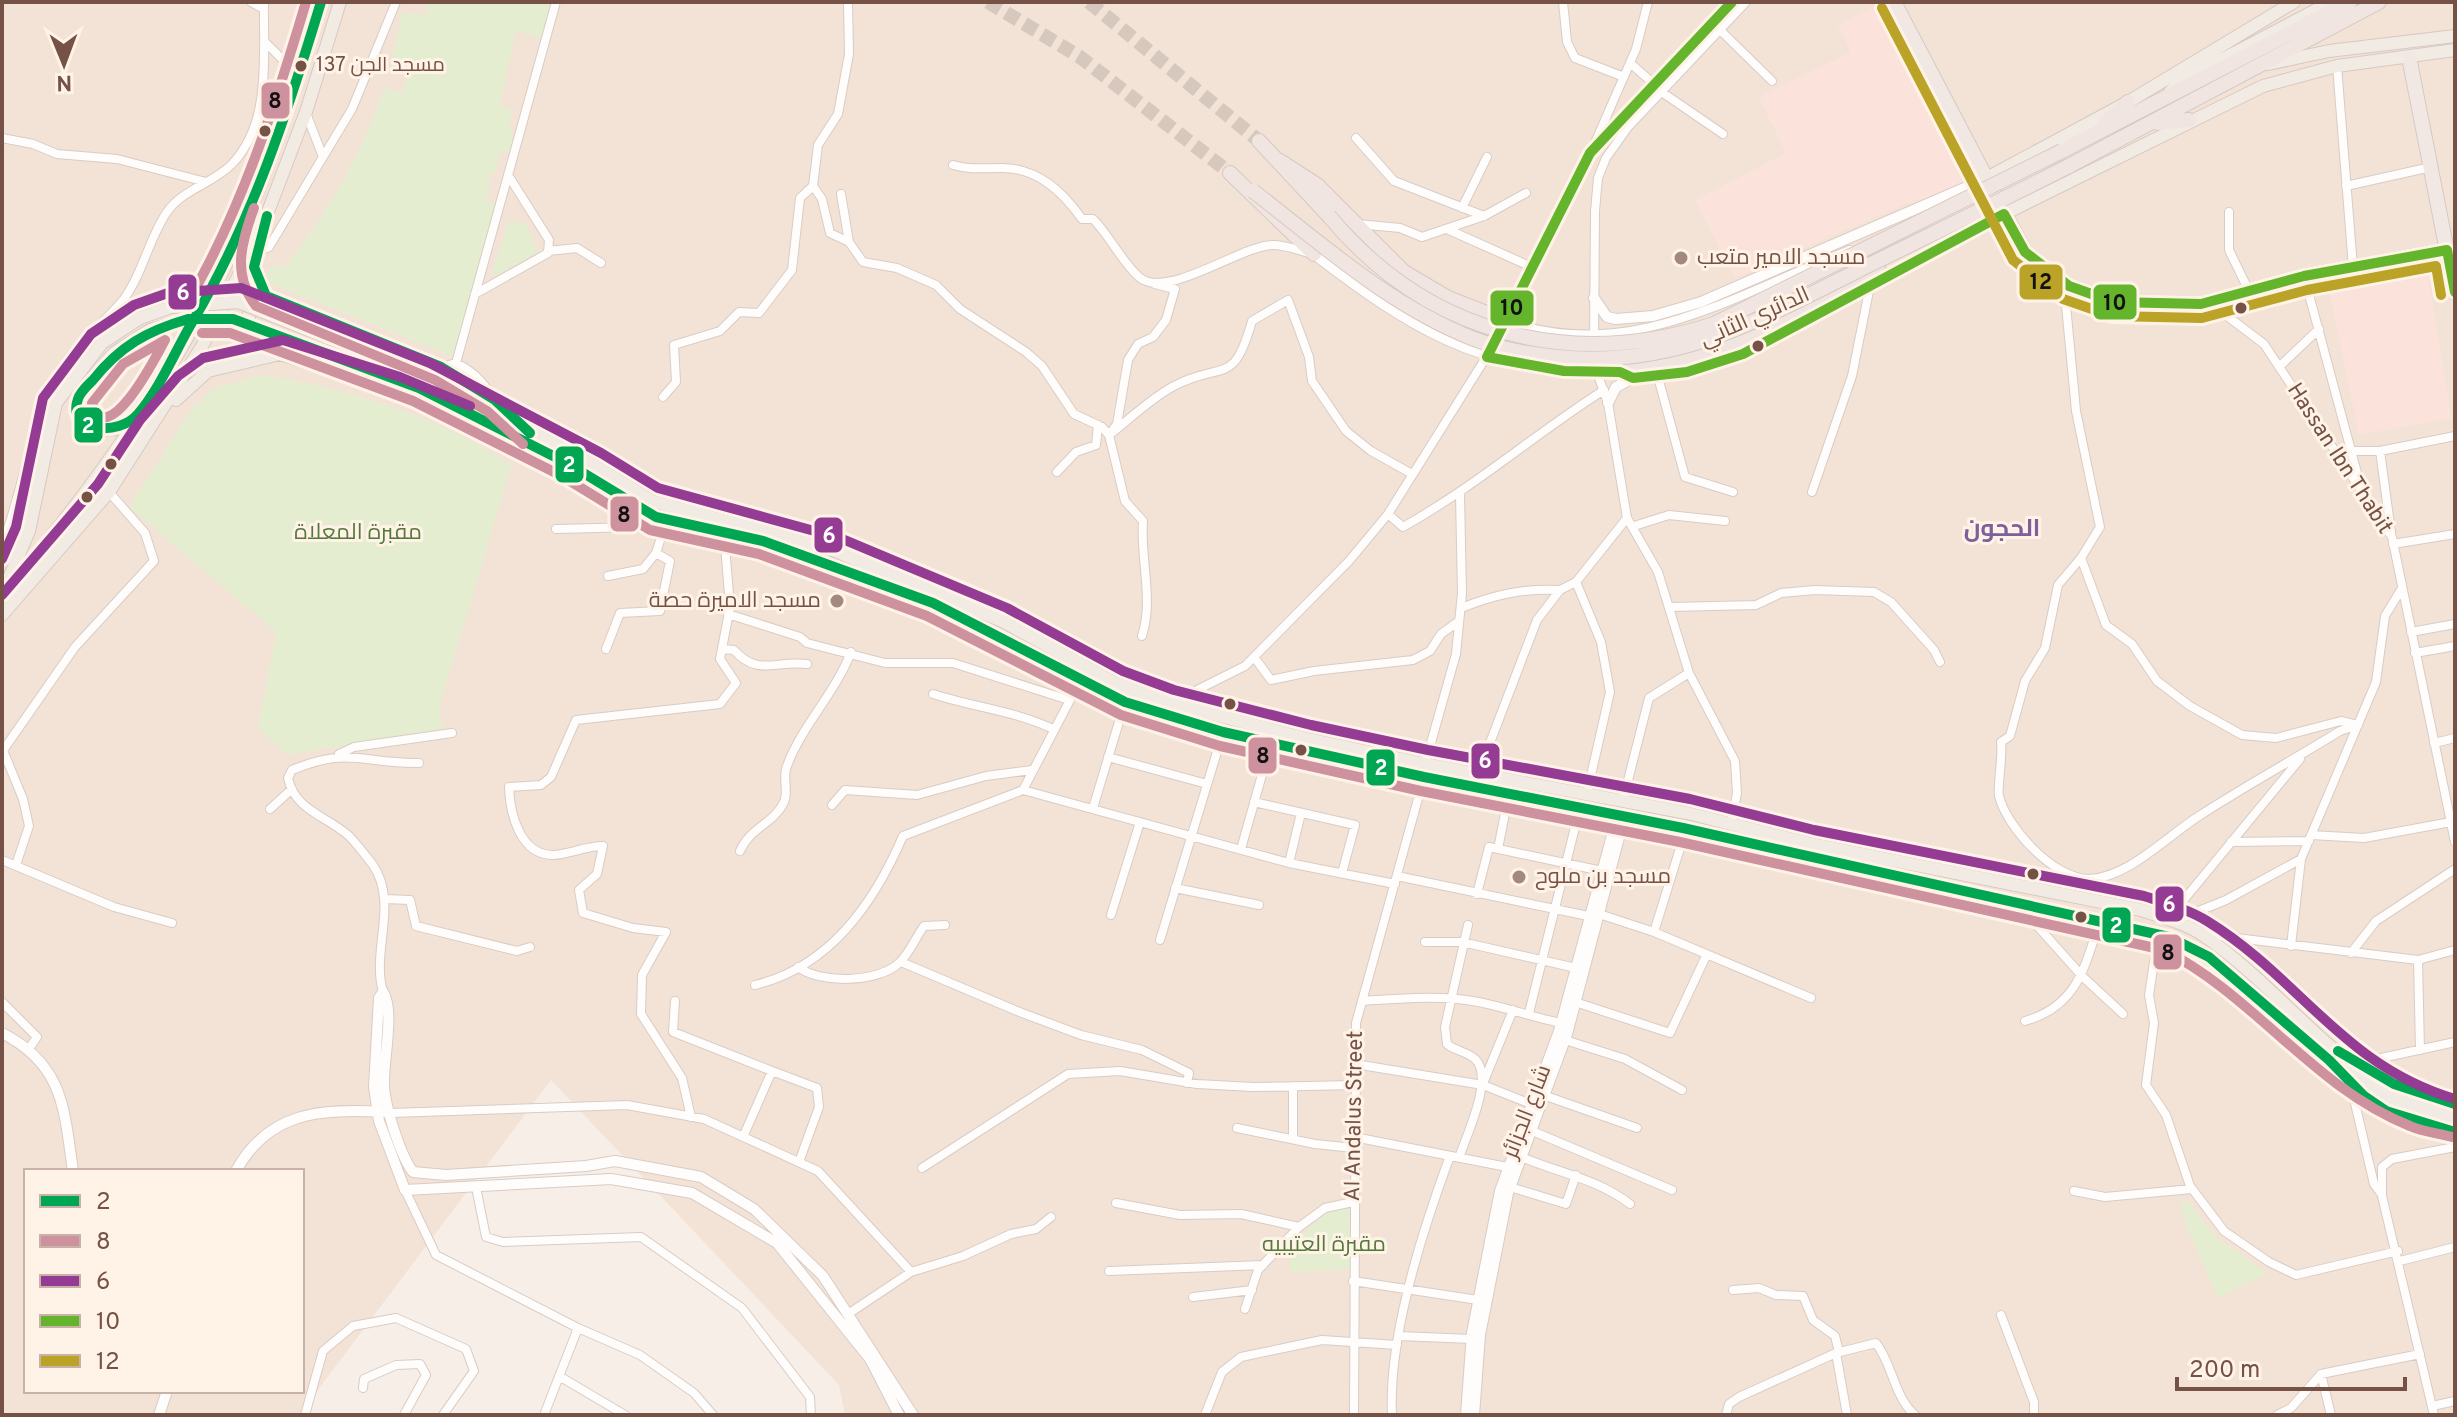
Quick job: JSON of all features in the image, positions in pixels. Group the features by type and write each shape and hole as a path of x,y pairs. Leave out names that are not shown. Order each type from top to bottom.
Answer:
{"highway":[{"path":"1894,2 2025,252 2064,283 2114,302 2201,304 2304,276 2447,250"},
{"name":"الدائري الثاني","path":"1230,173 1392,298 1445,326 1503,348 1589,360 1620,360 1711,341 1923,230 2062,151 2350,2"},
{"name":"الدائري الثاني","path":"1259,141 1370,261 1440,308 1484,327 1536,340 1597,345 1664,337 1714,324 2067,167 2379,2"},
{"path":"2409,57 2455,292"},
{"path":"2090,137 2128,102"},
{"path":"2149,124 2189,120"},
{"path":"1280,161 1317,185 1404,272 1448,298 1507,321"},
{"path":"1253,191 1287,240 1314,254"},
{"path":"1626,375 1670,368 1737,347 1795,318 1923,230"}],"main road":[{"path":"2,595 52,537 137,416 223,270 247,219 321,2"},
{"path":"2,615 109,492 201,348 258,238 306,112 340,2"},
{"path":"1985,179 2128,102 2294,2"},
{"path":"2163,99 2183,80 2331,2"},
{"path":"2253,68 2290,59 2455,36"},
{"path":"2004,214 2263,86 2337,66 2455,50"},
{"path":"258,238 253,266 257,287 283,304 441,367 495,400 523,436"},
{"path":"2,595 29,531 56,403 102,343 140,318 171,307 238,302 423,375 665,525 763,541 894,586 1125,702 1271,743 1425,771 1478,774 1623,800 1811,844 2141,910 2171,920 2201,933 2356,1066 2369,1084 2401,1099 2455,1114"},
{"path":"283,304 260,302 249,313 249,331 256,341 280,354 396,390 523,436 594,465 652,501 835,551 1002,621 1117,684 1170,703 1509,793 2100,919 2166,936 2209,957 2386,1111 2455,1132"},
{"path":"137,416 115,429 96,430 84,421 77,409 84,388 114,353 150,330 188,319 233,319 419,388 523,436"},
{"path":"151,429 188,386 208,371 233,362 280,354"},
{"path":"2329,1060 2416,1114 2455,1123"},
{"path":"2356,1066 2435,1100 2455,1104"}],"street":[{"path":"2,546 13,517 40,413 64,365 86,336 123,299 149,255 166,213 232,164 258,118 264,6 251,2"},
{"path":"255,253 269,247 275,239 352,109 396,2"},
{"path":"456,363 556,2"},
{"path":"663,397 676,382 674,345 720,331 739,312 759,313 792,270 800,198 813,186 818,145 838,114 849,54 848,2"},
{"path":"1563,2 1567,42 1575,58 1624,77"},
{"path":"1170,703 1205,689 1254,657 1349,561 1388,514 1487,357 1534,268 1630,63 1648,2"},
{"path":"1590,153 1732,2"},
{"path":"1731,824 1737,793 1735,761 1689,673 1658,572 1627,518 1608,403 1596,373 1595,211 1598,178 1606,158 1628,127 1746,2"},
{"path":"1720,30 1772,81"},
{"path":"264,41 298,75"},
{"path":"1630,63 1654,84"},
{"path":"2337,66 2353,267"},
{"path":"1663,93 1723,134"},
{"path":"306,112 323,157"},
{"path":"2,138 33,144 57,154 117,159 206,182"},
{"path":"1356,138 1394,181 1484,216"},
{"path":"1462,208 1487,157"},
{"path":"953,165 967,169 1005,168 1048,181 1065,195 1082,219 1093,219 1105,231 1140,278 1175,289 1166,320 1153,337 1138,344 1128,360 1117,424 1109,435"},
{"path":"2346,186 2431,167"},
{"path":"508,175 549,240 548,251"},
{"path":"1594,298 1607,317 1616,319 1674,311 1985,179"},
{"path":"813,186 822,199 830,233 849,242"},
{"path":"1358,224 1400,228 1422,237 1484,216 1526,193"},
{"path":"841,194 849,242 863,262 897,268 936,285 960,309 1026,352 1042,366 1074,414 1098,425 1109,435 1125,501 1143,521 1141,550 1149,613 1142,636"},
{"path":"2229,212 2229,250 2249,291"},
{"path":"1314,254 1415,327 1487,357 1531,367 1658,377 1687,372 1743,354 2004,214"},
{"path":"1449,230 1534,268"},
{"path":"1507,321 1547,331 1630,331 1693,317 1816,263 1923,230"},
{"path":"1154,283 1191,275 1253,249 1287,240"},
{"path":"475,294 548,251 577,248 601,263"},
{"path":"2304,276 2362,493"},
{"path":"2064,283 2076,411 2100,527 2081,558 2058,585 2045,648 2025,681 2010,736 2001,742 2003,764 1998,795 2020,838 2059,868 2088,879 2120,870 2199,816 2358,725"},
{"path":"1812,492 1852,376 1870,286"},
{"path":"1109,435 1174,386 1227,369 1242,356 1252,321 1288,300 1309,357 1312,381 1346,431 1371,451 1412,474"},
{"name":"Hassan Ibn Thabit","path":"2201,304 2223,313 2264,344 2392,540 2455,842"},
{"path":"2279,367 2319,329"},
{"path":"441,367 456,363 481,380 495,400"},
{"path":"1608,403 1626,375"},
{"path":"1658,377 1685,477 1733,492"},
{"path":"1388,514 1403,527 1460,495 1530,445 1555,421 1604,390"},
{"path":"1057,472 1076,452 1096,445 1098,425"},
{"path":"2351,451 2380,451 2455,436"},
{"path":"2380,451 2392,540 2455,534"},
{"path":"16,865 29,826 3,750 75,647 154,561 145,533 109,492"},
{"name":"Al Andalus Street","path":"1354,1415 1356,1023 1456,654 1461,608 1460,495"},
{"path":"2,512 13,517"},
{"path":"1634,526 1669,515 1725,521"},
{"path":"1478,774 1537,620 1560,590 1576,582 1627,518"},
{"path":"556,529 665,525 656,553 643,569 608,576"},
{"path":"691,1117 682,1078 641,1014 642,975 666,932 633,928 583,913 579,890 597,874 603,846 553,855 535,852 525,843 510,804 509,787 541,785 551,777 576,720 720,704 736,683 720,659 728,614 724,533"},
{"path":"606,649 620,613 660,611 670,561 656,553"},
{"path":"2081,558 2106,625 2132,644 2157,681 2190,706 2242,735 2276,738 2341,721 2358,725"},
{"path":"1576,582 1601,642 1610,692 1587,793"},
{"path":"2291,946 2301,859 2376,682 2385,616 2402,588"},
{"path":"1461,608 1494,596 1529,589 1560,590"},
{"path":"1671,607 1756,605 1781,593 1815,590 1874,592 1891,602 1934,650 1940,662"},
{"path":"728,614 800,637 807,643 885,663 953,663 1069,700"},
{"path":"1254,657 1271,680 1314,671 1413,660 1430,651 1441,634 1459,621"},
{"path":"2411,632 2455,624"},
{"path":"2415,653 2455,646"},
{"path":"722,649 734,650 746,664 765,668 784,661 807,664"},
{"path":"740,851 746,836 774,818 786,799 785,769 798,742 840,681 851,652"},
{"path":"1623,800 1649,698 1689,673"},
{"path":"1023,790 1081,679"},
{"path":"933,694 967,705 1011,713 1053,729"},
{"path":"1093,808 1125,702"},
{"path":"1160,940 1194,837 1223,732"},
{"path":"418,1189 383,1088 387,1022 378,951 384,929 384,899 374,867 348,836 301,804 288,778 292,770 354,747 452,733"},
{"path":"2434,743 2455,738"},
{"path":"1241,849 1271,743"},
{"path":"2171,920 2306,752"},
{"path":"334,756 358,755 390,763 419,763"},
{"path":"1108,757 1207,784"},
{"path":"832,805 845,790 917,795 975,778 1032,770"},
{"path":"270,809 292,789"},
{"path":"755,985 783,979 851,924 881,886 903,836 1023,790 1289,863 1595,916 1654,932 1811,998"},
{"path":"1498,849 1509,793"},
{"path":"1254,802 1355,825 1342,873"},
{"path":"1529,1013 1580,807"},
{"path":"1289,863 1301,813"},
{"name":"شارع الجزائر","path":"1474,1415 1480,1335 1510,1187 1519,1156 1565,1040 1595,916 1614,824 1613,815"},
{"name":"شارع الجزائر","path":"1466,1415 1478,1300 1507,1167 1561,1023 1621,830 1630,818"},
{"path":"1111,915 1140,822"},
{"path":"2231,842 2364,838 2451,822"},
{"path":"1654,932 1686,829"},
{"path":"1477,894 1489,847 1602,871"},
{"path":"2171,920 2226,900 2301,859"},
{"path":"2,860 35,872 35,877 101,902 172,923"},
{"path":"2351,953 2376,921 2455,869"},
{"path":"1175,888 1259,905"},
{"path":"384,899 410,900 416,926 517,951 530,947"},
{"path":"2016,902 2083,977 2123,1014"},
{"path":"2025,1021 2053,1010 2083,977 2100,919"},
{"path":"798,967 810,976 829,980 864,976 901,962 924,926 945,925"},
{"path":"1468,925 1449,999 1447,1044 1474,1057 1481,1068 1483,1085"},
{"path":"2201,933 2418,960 2455,950"},
{"path":"2166,936 2154,962 2149,995 2154,1023 2146,1085 2166,1115 2192,1189 2224,1231 2269,1262 2296,1275 2398,1251"},
{"path":"1425,942 1462,942 1576,968"},
{"path":"1575,1002 1670,1033 1706,956"},
{"path":"2418,960 2420,1050"},
{"path":"901,962 1037,1019 1142,1050 1189,1073 1187,1083"},
{"path":"383,992 379,998 374,1087 379,1112 405,1190 436,1255 578,1328 640,1355 694,1393 713,1415"},
{"path":"1362,1001 1419,997 1449,999 1529,1013 1561,1023"},
{"path":"675,1001 673,1032 817,1088 819,1107 799,1162"},
{"path":"2,1002 37,1037 28,1050"},
{"path":"1392,1415 1390,1388 1398,1341 1426,1221 1513,1010"},
{"path":"2,1033 28,1050 51,1073 62,1094 73,1169"},
{"path":"1565,1040 1625,1059 1682,1090"},
{"path":"2372,1060 2455,1042"},
{"path":"1355,1064 1483,1085 1531,1104"},
{"path":"743,1137 772,1071"},
{"path":"922,1168 1068,1074 1120,1071 1187,1083 1355,1085"},
{"path":"2350,1082 2374,1184 2382,1196"},
{"path":"1293,1086 1293,1139"},
{"path":"1543,1095 1637,1128"},
{"path":"237,1169 260,1138 287,1120 320,1112 391,1113 627,1105 691,1117 818,1171 911,1272"},
{"path":"1237,1128 1354,1148"},
{"path":"1530,1130 1672,1190"},
{"path":"1354,1137 1507,1167"},
{"path":"2455,1147 2392,1159 2382,1167 2382,1196 2398,1251 2433,1410 2455,1401"},
{"path":"1519,1156 1551,1170 1608,1187 1630,1204"},
{"path":"413,1172 446,1175 586,1166 615,1161 701,1177 754,1209 823,1276 913,1415"},
{"path":"1510,1187 1566,1204 1576,1175"},
{"path":"405,1190 611,1179 692,1193 777,1243 870,1359 899,1415"},
{"path":"476,1187 486,1237 503,1242 641,1237 742,1308 810,1397 811,1415"},
{"path":"2074,1191 2105,1197 2192,1189"},
{"path":"1245,1309 1263,1265 1299,1227 1325,1208 1353,1202"},
{"path":"1116,1203 1180,1215 1241,1214 1299,1227"},
{"path":"848,1314 911,1272 963,1256 1011,1234 1036,1229 1051,1217"},
{"path":"2400,1261 2455,1247"},
{"path":"1109,1271 1263,1265"},
{"path":"1353,1281 1478,1300"},
{"path":"1733,1290 1759,1288 1776,1295 1803,1296 1813,1320 1833,1333 1847,1415"},
{"path":"1193,1297 1252,1290"},
{"path":"2001,1315 2034,1402 2034,1415"},
{"path":"305,1415 323,1351 353,1326 396,1318 466,1349 474,1371 443,1415"},
{"path":"544,1415 578,1328"},
{"path":"1205,1415 1222,1372 1241,1357 1301,1343 1472,1339"},
{"path":"1726,1415 1729,1404 1739,1397 1838,1352 1876,1343 1889,1359 1907,1408 1915,1415"},
{"path":"2277,1415 2291,1408 2321,1374 2420,1354"},
{"path":"363,1388 364,1379 396,1365 420,1364 426,1375 404,1415"},
{"path":"2321,1374 2331,1415"},
{"path":"559,1376 625,1415"},
{"path":"159,1415 166,1393"}],"shaded area":[{"path":"2,2 2455,2 2455,1415 845,1415 839,1385 551,1080 299,1415 2,1415"},
{"path":"1886,2 1976,181 1927,203 1907,203 1735,278 1695,200 1786,153 1759,97 1851,52 1838,25"},
{"path":"2427,271 2451,418 2359,435 2329,290"}],"green space":[{"path":"426,2 551,2 541,38 516,31 499,107 512,110 509,126 516,142 511,153 500,151 495,173 490,173 488,201 499,205 471,291 458,351 451,356 267,282 266,276 272,265 284,269 329,205 365,137 384,88 403,93 409,67 391,62 403,12 427,15"},
{"path":"508,222 526,223 539,256 528,256 528,265 510,265 509,274 492,274"},
{"name":"مقبرة المعلاة","path":"262,375 324,387 392,407 458,434 511,466 440,705 442,729 287,755 258,728 276,632 129,507 193,407 215,388"},
{"path":"2180,1202 2189,1202 2216,1237 2267,1273 2218,1298 2188,1230"},
{"name":"مقبرة العتيبيه","path":"1349,1207 1350,1269 1290,1272 1290,1245 1328,1212"}],"tunnel":[{"path":"988,2 1080,57 1230,173"},
{"path":"1089,2 1259,141"}],"transit line":[{"name":"8","path":"186,305 240,196 269,119 306,2"},
{"name":"2","path":"194,319 234,243 267,165 321,2"},
{"name":"10","path":"1732,2 1590,153 1487,357 1564,371 1620,372 1633,378 1687,372 1743,354 2004,214 2025,252 2069,286 2114,302 2201,304 2304,276 2447,250 2455,292"},
{"name":"12","path":"1882,8 2013,260 2063,299 2112,316 2202,318 2307,290 2436,266 2441,295"},
{"name":"8","path":"254,208 245,234 241,271 248,294 256,306 435,380 487,411 523,444"},
{"name":"2","path":"267,216 254,267 266,296 441,367 495,400 530,433"},
{"name":"6","path":"2,559 16,527 43,398 91,334 134,305 168,293 241,288 430,363 601,453 658,488 840,538 1007,608 1123,671 1174,690 1311,725 1690,799 1814,830 2144,896 2176,907 2207,921 2240,944 2352,1043 2382,1065 2416,1084 2455,1099"},
{"name":"2","path":"188,319 194,319 161,380 138,414 119,426 108,428 96,428 80,418 76,410 79,396 113,358 135,341 188,319"},
{"name":"2","path":"194,319 233,319 419,388 567,463 656,517 763,541 933,603 1125,702 1223,732 1424,777 1683,828 2169,937 2209,957 2329,1060 2364,1096 2386,1111 2455,1132"},
{"name":"8","path":"202,333 230,333 413,401 560,475 650,530 759,554 927,616 1121,715 1220,746 1421,791 1680,842 2164,950 2197,969 2227,992 2344,1089 2410,1126 2452,1137"},
{"name":"8","path":"165,340 132,396 109,416 99,415 92,403 123,364 165,340"},
{"name":"6","path":"2,595 98,484 140,420 178,376 203,358 283,340 400,377 470,406"},
{"name":"2","path":"2338,1051 2394,1084 2455,1104"}],"place":[{"name":"مسجد الجن 137","path":"301,66"},
{"name":"مسجد الامير متعب","path":"1681,258"},
{"name":"مسجد الاميرة حصة","path":"837,601"},
{"name":"مسجد بن ملوح","path":"1519,877"}],"district":[{"name":"الحجون","path":"2002,530"}]}
